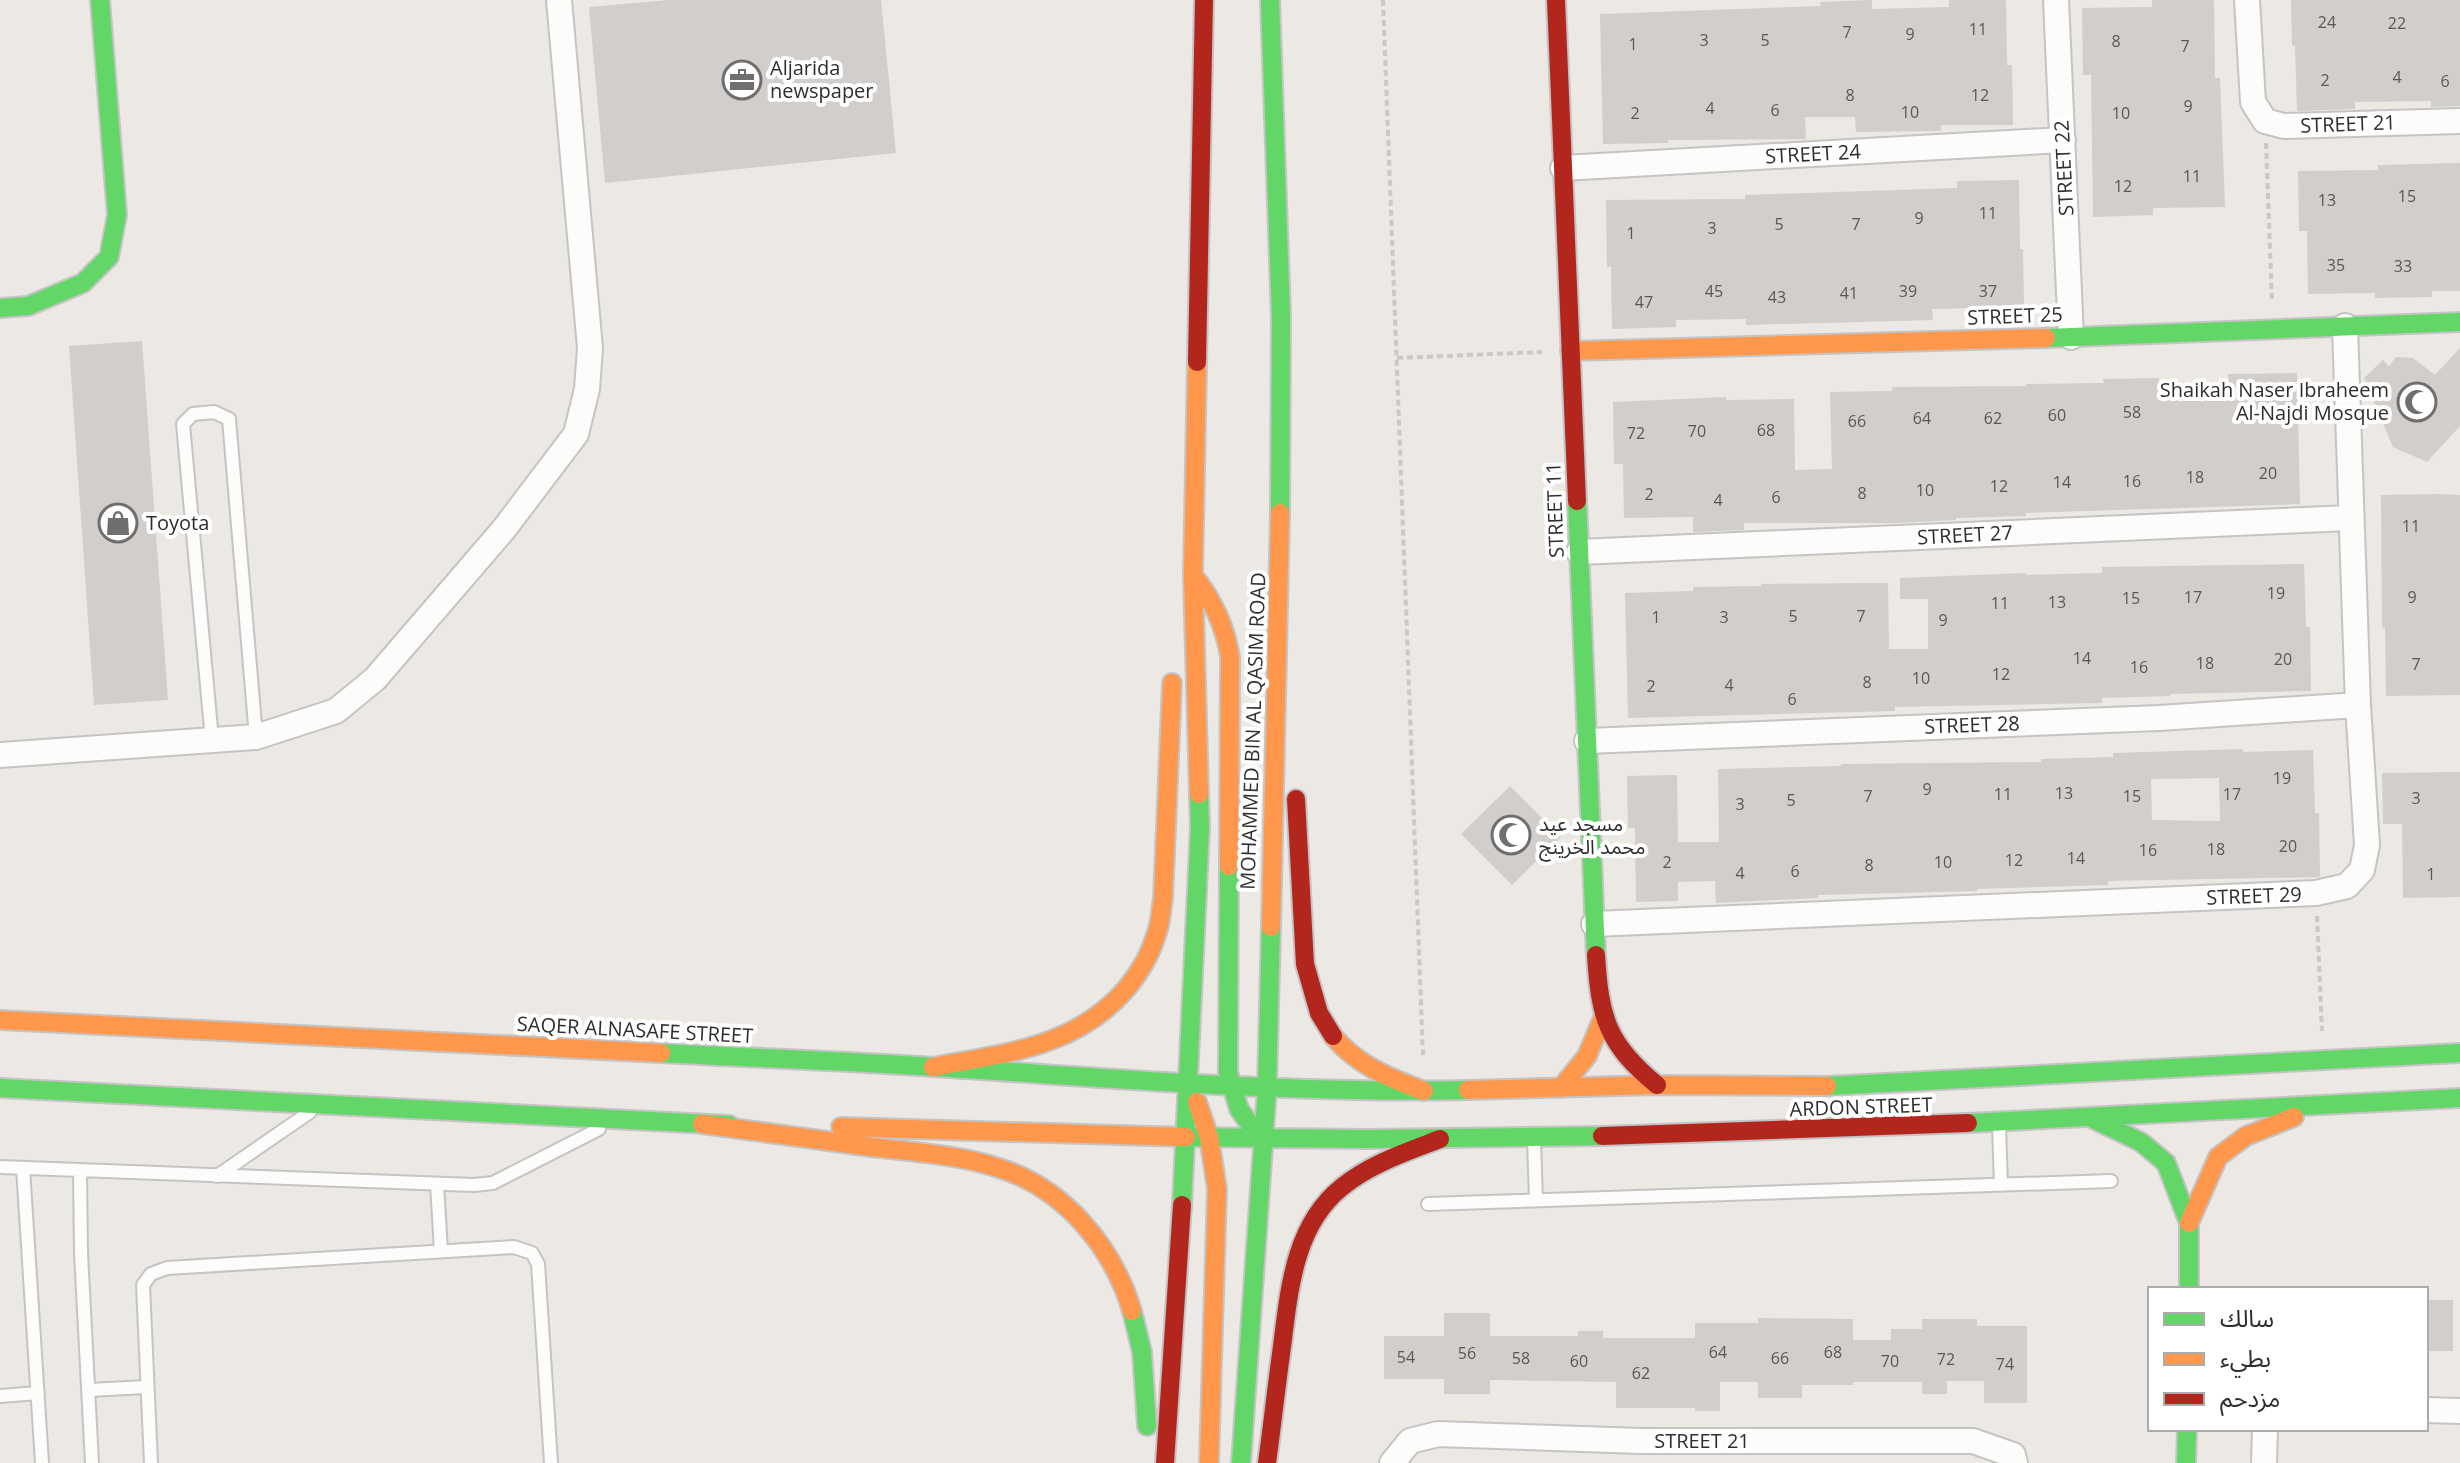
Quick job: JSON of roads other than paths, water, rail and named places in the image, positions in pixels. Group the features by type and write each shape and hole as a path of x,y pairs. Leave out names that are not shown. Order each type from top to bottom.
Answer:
{"main road":[{"path":"0,308 28,306 83,283 109,257 117,215 100,0"},
{"path":"1165,1463 1189,1085 1200,827 1193,575 1204,0"},
{"path":"1255,0 1256,127"},
{"name":"MOHAMMED BIN AL QASIM ROAD","path":"1241,1463 1267,1088 1282,424 1270,0"},
{"name":"STREET 11","path":"1556,0 1594,924 1603,1018 1623,1057 1657,1085"},
{"path":"1260,247 1281,317"},
{"name":"STREET 25","path":"1570,351 2460,322"},
{"path":"1176,630 1193,575"},
{"path":"1193,575 1205,589 1222,621 1230,657 1228,1072 1236,1106 1247,1125 1263,1138"},
{"path":"1278,614 1289,684 1293,743"},
{"path":"933,1067 1054,1040 1082,1027 1108,1009 1129,986 1146,959 1158,930 1163,899 1172,669"},
{"path":"1295,785 1305,964 1309,988 1318,1011 1330,1033 1365,1067 1424,1091"},
{"name":"STREET 11","path":"1561,1088 1588,1057 1603,1018"},
{"name":"SAQER ALNASAFE STREET","path":"0,1020 933,1067 1267,1088"},
{"name":"ARDON STREET","path":"1267,1088 1424,1091 1657,1085 1861,1085 2460,1053"},
{"path":"1189,1085 1209,1137 1216,1172 1209,1463"},
{"path":"1861,1085 1850,1098 1849,1107 1854,1123 1861,1129"},
{"path":"1774,1087 1784,1094 1790,1110 1784,1126 1775,1132"},
{"path":"0,1088 702,1124 1263,1138"},
{"name":"ARDON STREET","path":"1263,1138 1440,1139 1775,1132 2460,1098"},
{"path":"2189,1223 2218,1157 2246,1136 2322,1106"},
{"path":"2090,1117 2141,1142 2166,1163 2189,1223 2189,1287"},
{"path":"702,1124 991,1165 1019,1176 1072,1211 1119,1277 1138,1330 1148,1436 1147,1463"},
{"path":"1267,1463 1290,1285 1303,1237 1315,1215 1349,1180 1370,1166 1440,1139"},
{"path":"2186,1463 2187,1431"}],"street":[{"path":"0,755 256,737 336,711 375,679 504,529 576,434 587,389 590,348 559,0"},
{"name":"STREET 22","path":"2056,0 2071,337"},
{"name":"STREET 21","path":"2247,0 2253,102 2265,121 2284,126 2460,121"},
{"name":"STREET 24","path":"1563,168 2063,140"},
{"name":"STREET 29","path":"1594,924 2316,893 2347,886 2362,870 2367,845 2350,518 2345,326"},
{"name":"STREET 27","path":"1579,552 2350,518"},
{"name":"STREET 28","path":"1587,741 2159,718 2358,705"},
{"path":"2428,1410 2460,1411"},
{"path":"2264,1463 2265,1431"},
{"name":"STREET 21","path":"1392,1463 1410,1441 1438,1434 1642,1452 1973,1441 2013,1455 2015,1463"}],"lane":[{"path":"212,740 183,424 193,414 214,412 229,419 256,737"},
{"path":"217,1176 322,1104"},
{"path":"0,1167 474,1185 493,1183 616,1119"},
{"path":"1999,1123 2001,1185"},
{"path":"1534,1137 1536,1200"},
{"path":"23,1168 42,1463"},
{"path":"80,1170 92,1463"},
{"path":"1428,1204 2111,1181"},
{"path":"437,1184 441,1251"},
{"path":"151,1463 143,1285 151,1274 167,1268 514,1247 532,1253 538,1264 551,1463"},
{"path":"89,1390 146,1387"},
{"path":"0,1396 38,1393"}],"place":[{"name":"Aljarida newspaper","path":"742,80"},
{"name":"Shaikah Naser Ibraheem Al-Najdi Mosque","path":"2417,402"},
{"name":"Toyota","path":"118,523"},
{"name":"مسجد عيد محمد الخرينج","path":"1511,835"}]}
